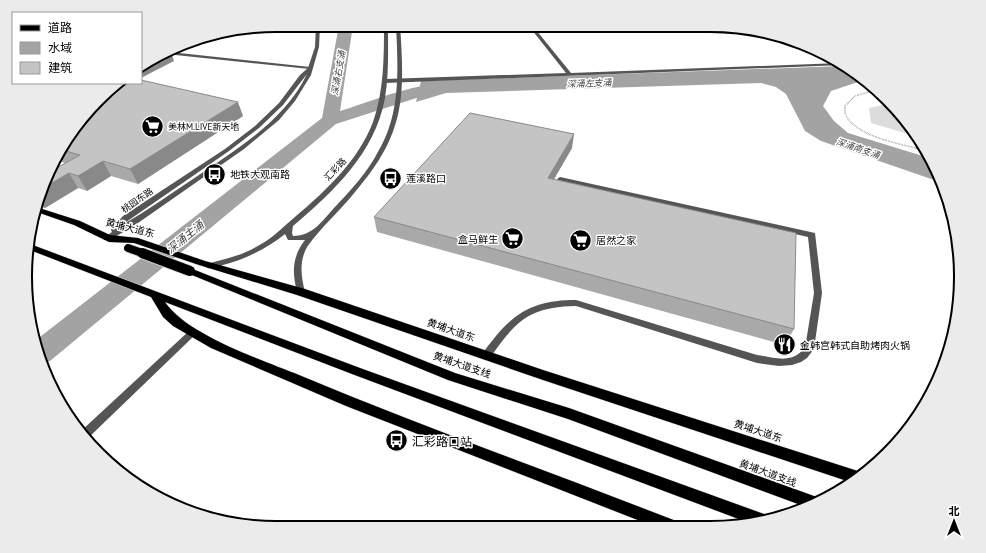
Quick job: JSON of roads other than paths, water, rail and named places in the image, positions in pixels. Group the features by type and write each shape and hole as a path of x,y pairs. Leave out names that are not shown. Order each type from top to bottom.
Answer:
{"main road":[{"name":"黄埔大道东","path":"41,211 77,223 107,238 135,240 206,264 301,292 486,356 851,475"},
{"name":"黄埔大道支线","path":"107,238 128,248 190,271 452,377 569,414 807,500"},
{"path":"34,249 753,517"},
{"path":"154,294 167,314 177,323 192,333 259,364 350,402 659,521"}],"street":[{"name":"桃园东路","path":"107,238 126,218 227,150 258,127 281,104 302,76 310,68 317,47 318,32"},
{"name":"汇彩路","path":"206,264 232,260 252,253 264,246 316,201 355,161 366,144 378,115 385,81 386,32"},
{"path":"301,292 297,278 298,260 305,245 367,175 377,161 389,138 397,112 401,87 398,32"},
{"path":"536,32 570,74"},
{"path":"176,54 310,68"},
{"path":"385,61 400,60"},
{"path":"385,81 831,64"},
{"path":"486,356 504,330 518,317 542,306 556,302 576,303 757,359 777,362 792,362 804,356 809,349 818,293 812,235 560,179"},
{"path":"290,225 288,235 295,239 303,238 317,231"},
{"path":"88,431 192,333"}],"water":[{"name":"深涌南支涌","path":"834,66 857,82 831,91 823,106 834,121 848,133 922,156 934,180 821,141 805,131 786,94 776,87 761,83 446,93 416,102 421,81"}],"waterway":[{"name":"深涌右支涌","path":"330,120 345,32"},
{"name":"深涌左支涌","path":"330,120 431,88 452,88"},
{"name":"深涌主涌","path":"43,350 330,120"}],"place":[{"name":"美林M.LIVE新天地","path":"152,126"},
{"name":"地铁大观南路","path":"214,174"},
{"name":"莲溪路口","path":"390,178"},
{"name":"盒马鲜生","path":"513,239"},
{"name":"居然之家","path":"580,240"},
{"name":"金韩宫韩式自助烤肉火锅","path":"785,345"},
{"name":"汇彩路口站","path":"397,441"}]}
